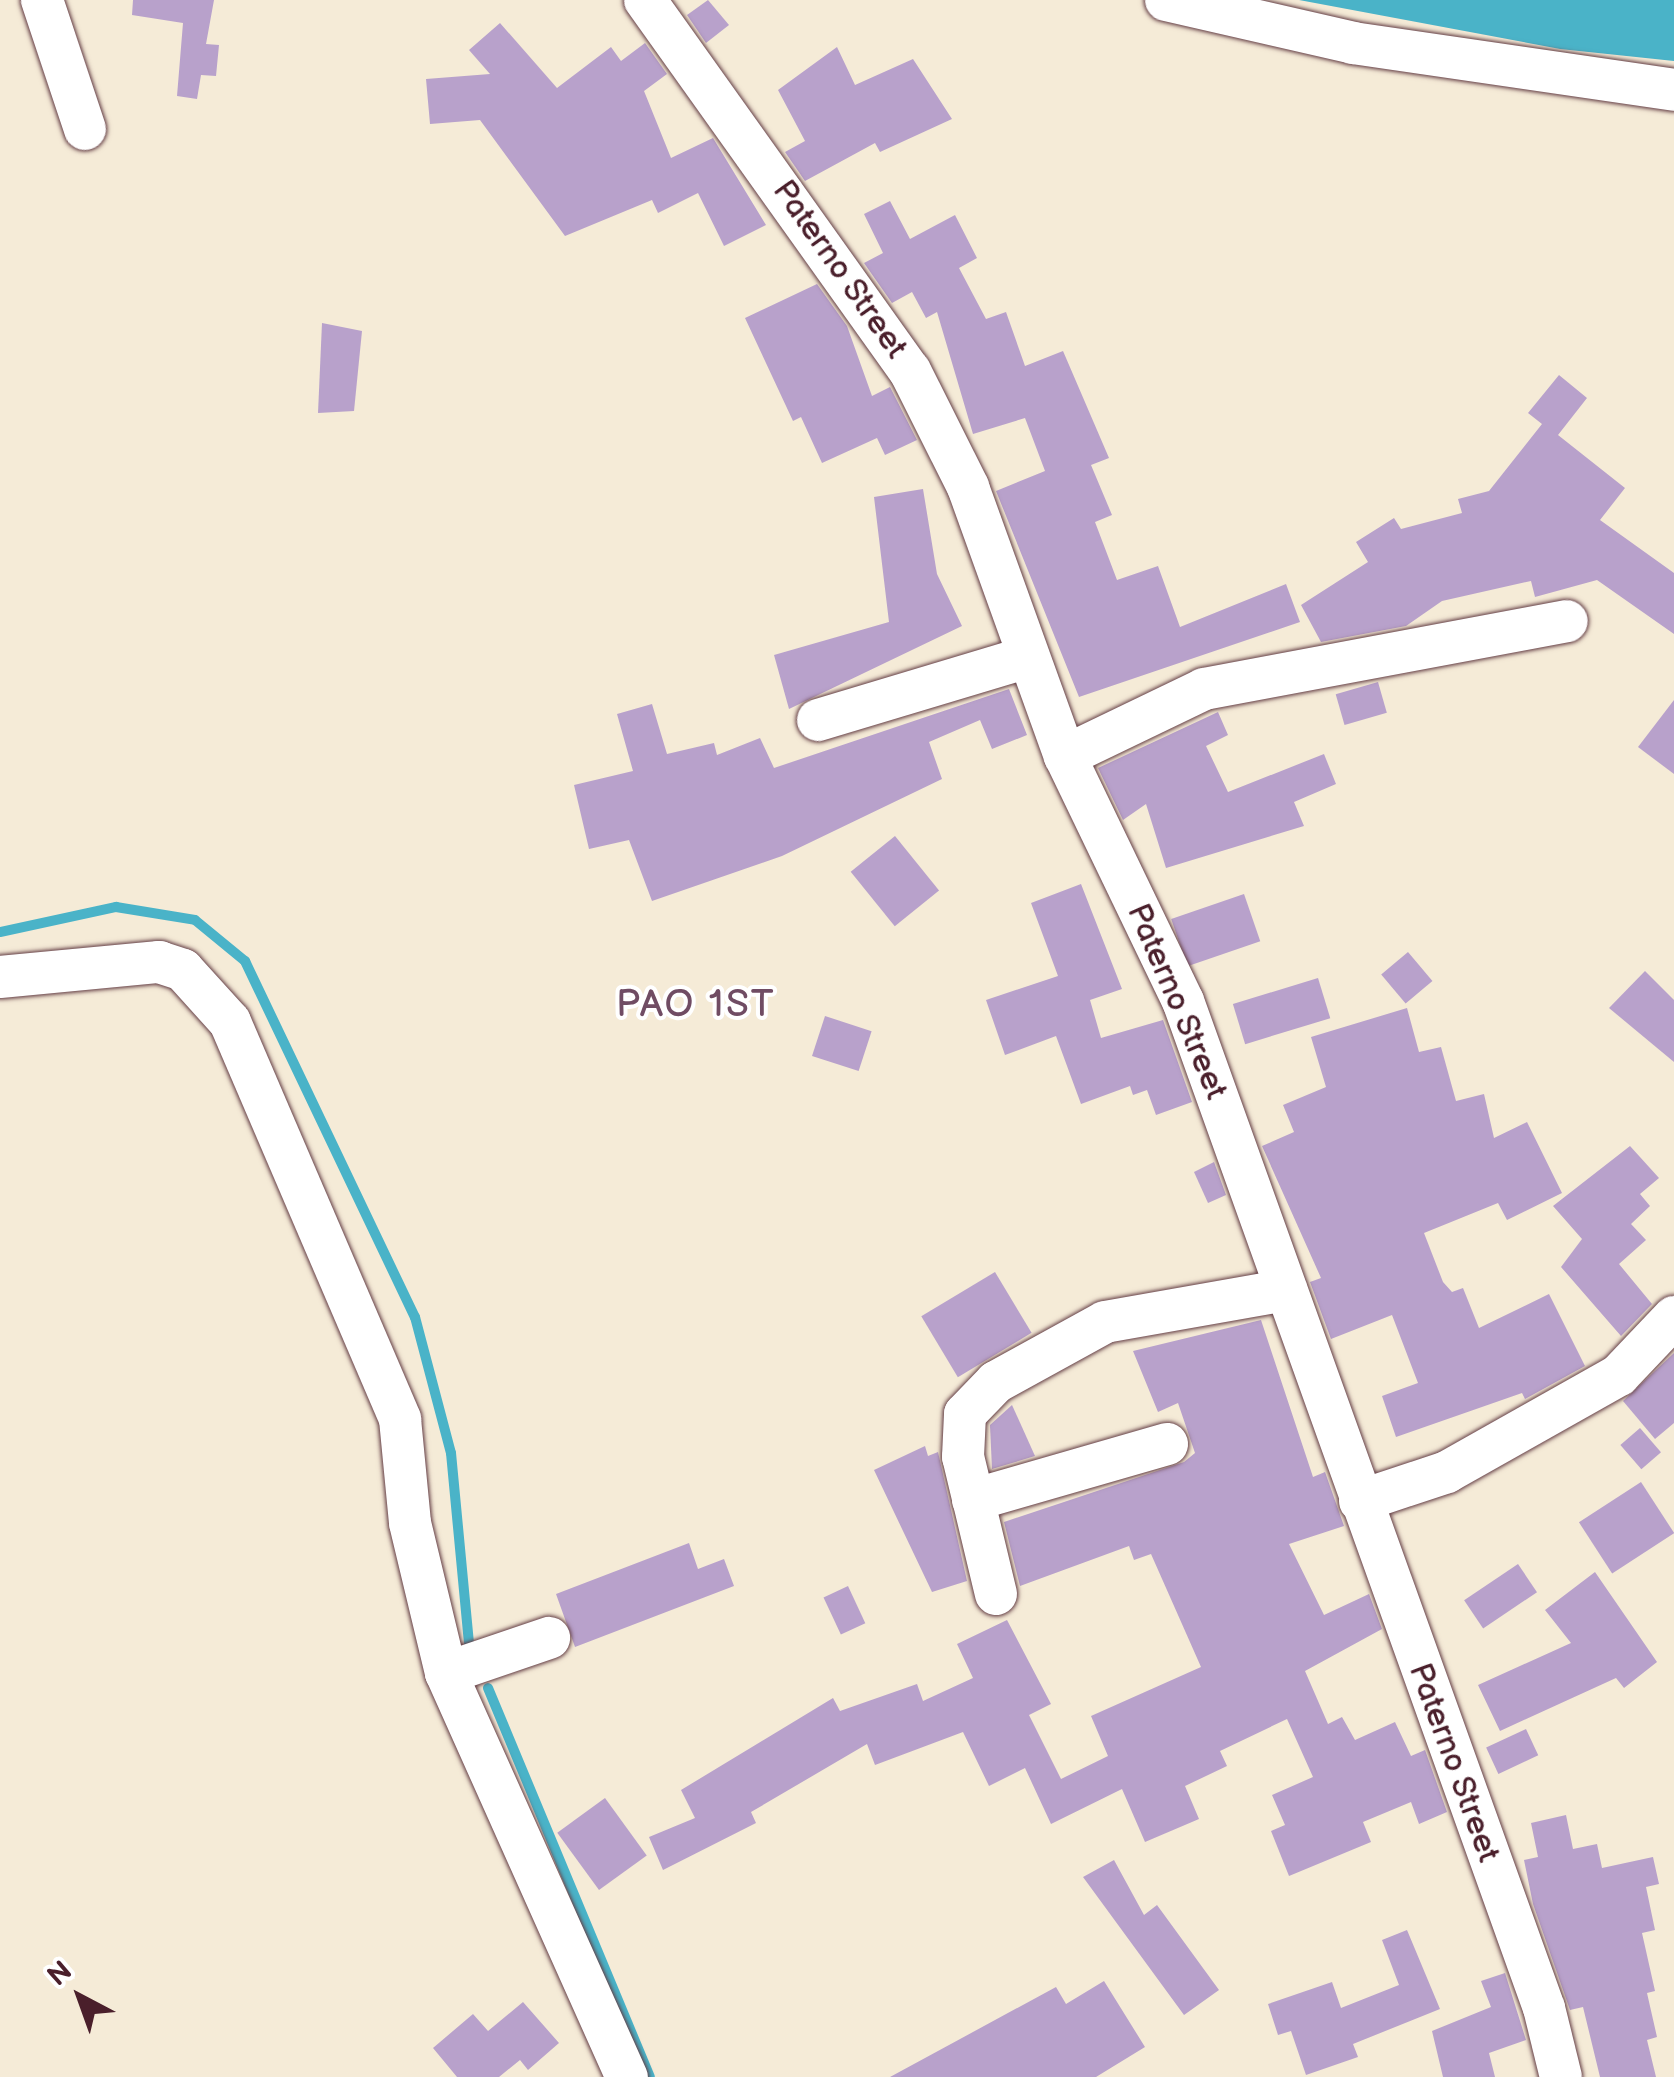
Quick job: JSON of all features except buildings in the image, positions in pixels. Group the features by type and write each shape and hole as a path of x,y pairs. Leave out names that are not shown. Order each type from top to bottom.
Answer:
{"street":[{"path":"42,0 86,130"},
{"name":"Paterno Street","path":"646,0 910,372 968,487 1025,658 1065,756 1183,1001 1560,2077"},
{"path":"1166,0 1353,43 1674,90"},
{"path":"1065,756 1204,689 1567,621"},
{"path":"818,720 1025,658"},
{"path":"0,977 159,962 184,970 230,1022 400,1419 410,1524 446,1673 628,2077"},
{"path":"996,1594 960,1428 996,1382 1105,1322 1286,1290"},
{"path":"1360,1501 1446,1472 1619,1375 1674,1317"},
{"path":"973,1500 1167,1444"},
{"path":"446,1673 549,1638"}],"water":[{"path":"1299,0 1674,0 1674,61 1560,49"}],"waterway":[{"path":"0,932 116,907 195,920 245,961 415,1317 451,1453 469,1643"},
{"path":"488,1688 650,2077"}],"district":[{"name":"PAO 1ST","path":"696,1005"}]}
